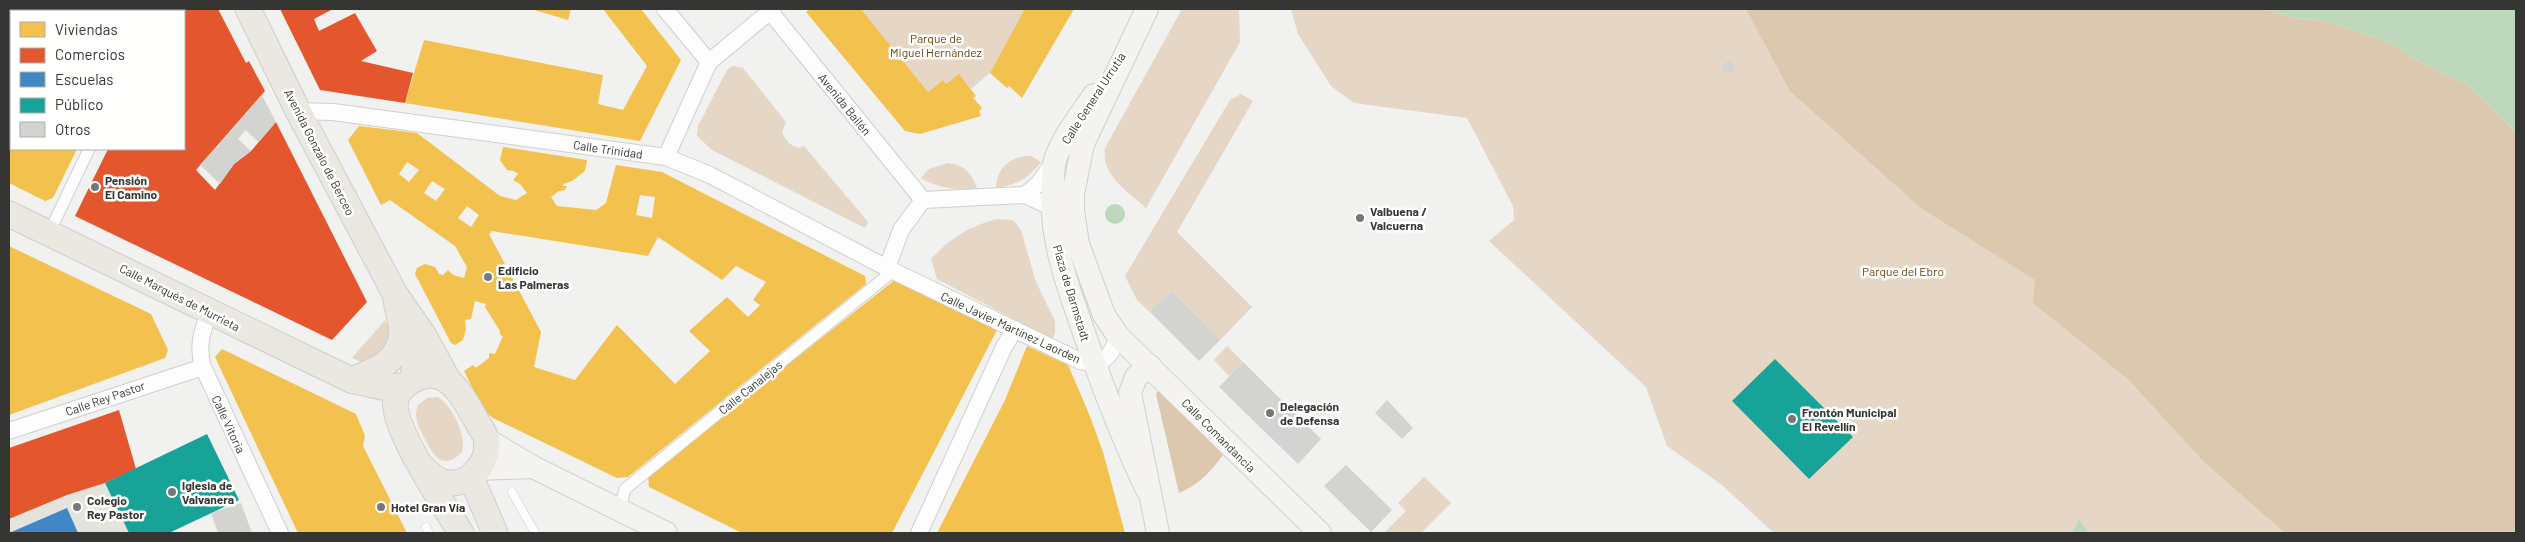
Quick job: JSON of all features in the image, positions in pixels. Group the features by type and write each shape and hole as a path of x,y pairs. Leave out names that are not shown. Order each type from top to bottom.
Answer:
{"main road":[{"name":"Avenida Gonzalo de Berceo","path":"248,9 298,111 395,294 424,336 448,380"},
{"name":"Calle General Urrutia","path":"1073,194 1082,144 1100,109 1127,47 1147,9"},
{"name":"Calle General Urrutia","path":"1051,207 1054,162 1065,137 1127,47"},
{"name":"Plaza de Darmstadt","path":"1073,194 1073,211 1078,244 1104,315 1118,336"},
{"name":"Plaza de Darmstadt","path":"1051,207 1053,234 1069,290 1094,364 1120,433 1147,490"},
{"name":"Calle Marqués de Murrieta","path":"9,214 351,380 382,387 408,383"},
{"name":"Avenida Gonzalo de Berceo","path":"351,380 380,368 392,358 402,338 395,294"},
{"name":"Avenida Gonzalo de Berceo","path":"395,294 415,359 408,383"},
{"name":"Calle Comandancia","path":"1118,336 1320,533"},
{"path":"1150,366 1136,377 1130,393 1147,490 1158,533"},
{"path":"460,533 402,431 396,416 396,398 408,383 430,375 448,380 456,388 486,439 533,467 666,533"},
{"name":"Calle Marqués de Murrieta","path":"351,380 382,405 402,431"},
{"path":"486,439 484,457 475,473 496,533"},
{"path":"422,467 444,482 454,483 475,473 533,467"}],"street":[{"path":"665,9 709,62"},
{"path":"666,157 709,62 770,10"},
{"name":"Avenida Bailén","path":"770,10 923,200"},
{"name":"Calle Trinidad","path":"298,111 333,112 666,157 710,175 890,269"},
{"path":"49,233 89,150"},
{"path":"1025,195 1039,183 1054,162"},
{"path":"890,269 901,230 923,200 1025,195 1051,207"},
{"name":"Plaza de Darmstadt","path":"1051,207 1068,234 1088,302 1118,336"},
{"name":"Calle Javier Martínez Laorden","path":"890,269 1053,350 1080,361 1094,364 1107,358 1114,349 1118,336"},
{"name":"Calle Canalejas","path":"624,512 622,501 625,489 890,269"},
{"name":"Calle Vitoria","path":"209,312 200,338 202,367 280,533"},
{"path":"919,533 1004,347 1015,330"},
{"name":"Calle Rey Pastor","path":"9,431 202,367"}],"lane":[{"path":"512,492 535,533"}],"shaded area":[{"path":"1746,9 2266,9 2293,18 2323,21 2366,34 2395,46 2414,59 2468,85 2516,132 2516,533 2285,533 2203,461 2129,380 2033,303 2035,280 1921,208 1790,91"},
{"path":"2266,9 2516,9 2516,132 2468,85 2414,59 2395,46 2366,34 2323,21 2293,18"},
{"path":"1115,204 1122,207 1125,214 1122,221 1115,224 1108,221 1105,214 1108,207"},
{"path":"1159,390 1227,449 1206,475 1187,490 1179,493 1156,394"},
{"name":"Colegio Rey Pastor","path":"105,483 129,533 9,533 9,519 67,495"},
{"path":"2079,520 2089,533 2072,533"}],"green space":[{"name":"Parque de Miguel Hernández","path":"861,9 1026,9 990,73 971,89 959,75 946,84 943,80 928,92"},
{"path":"1182,9 1239,9 1240,42 1146,208 1111,175 1105,158 1105,148"},
{"name":"Parque del Ebro","path":"1291,9 2266,9 2516,132 2516,533 1774,533 1722,485 1667,446 1646,387 1489,241 1514,220 1513,206 1467,118 1354,103 1331,86 1298,34"},
{"path":"733,66 743,68 786,122 782,132 787,140 791,145 800,148 804,146 868,222 865,228 712,150 697,136 698,126 727,70"},
{"path":"1241,94 1253,101 1177,232 1252,307 1220,340 1172,291 1150,312 1137,300 1125,276 1230,100"},
{"path":"1031,156 1041,162 1032,172 1016,183 996,188 999,174 1006,164 1017,158"},
{"path":"948,163 959,166 967,171 977,188 948,188 921,178 929,169"},
{"path":"997,219 1013,220 1021,230 1036,282 1055,321 1055,333 1052,339 937,279 931,259 938,252 953,239 969,229"},
{"path":"385,320 392,335 386,349 363,363 352,358"},
{"path":"1227,346 1243,362 1229,376 1214,360"},
{"path":"437,397 443,400 453,413 462,438 462,452 449,461 440,459 428,446 416,418 418,405 427,398"},
{"path":"1424,477 1451,503 1421,533 1384,533 1406,511 1398,503"}],"building: Viviendas":[{"path":"531,9 571,9 568,20"},
{"path":"603,9 641,9 681,60 640,141 405,103 424,40 603,75 598,104 623,110 647,66"},
{"path":"810,9 861,9 928,92 943,80 946,84 959,74 976,96 973,98 982,108 979,111 981,116 920,134 905,131 806,12"},
{"path":"1025,9 1074,9 1022,98 990,73"},
{"path":"9,17 10,150 77,150 53,198 45,201 9,183"},
{"path":"359,126 417,133 500,196 516,200 527,193 520,184 513,180 518,174 507,170 500,160 503,147 587,160 585,171 572,181 563,184 563,186 567,186 565,190 559,191 551,197 557,206 596,210 606,203 616,165 662,172 865,276 866,284 628,477 617,478 493,418 484,411 464,371 473,365 476,368 489,358 489,353 495,354 503,336 500,335 500,331 485,307 486,304 475,301 471,319 465,320 466,329 463,340 455,345 451,343 415,274 417,268 425,264 435,267 439,274 443,275 448,270 453,275 464,278 467,267 455,246 390,200 381,205 348,140","holes":["407,162 419,170 409,182 399,174","432,181 445,189 436,201 424,193","640,195 655,197 652,218 636,215","467,206 479,215 471,227 458,218","492,231 648,256 658,237 722,280 736,266 766,282 753,300 760,305 748,317 727,297 689,331 710,351 675,384 617,325 575,380 534,367 541,332 489,234"]},
{"path":"9,246 151,314 168,350 165,358 9,415"},
{"path":"896,279 997,330 892,533 742,533 649,487 648,475"},
{"path":"1027,346 1068,365 1103,452 1125,533 937,533 1005,400"},
{"path":"222,349 356,414 365,436 363,446 407,533 298,533 215,357"}],"building: Comercios":[{"path":"100,9 146,9 145,10"},
{"path":"218,9 246,63 249,61 265,91 196,170 215,190 234,164 251,151 276,122 367,302 332,340 75,216 108,150 185,150 185,10 182,10"},
{"path":"280,9 333,9 314,19 319,31 355,13 377,51 361,61 413,73 405,103 320,90"},
{"path":"119,410 136,469 105,483 67,495 9,519 9,448"}],"building: Escuelas":[{"path":"67,508 78,533 9,533"}],"building: Público":[{"name":"Frontón Municipal El Revellín","path":"1775,359 1853,437 1809,479 1732,401"},
{"name":"Iglesia de Valvanera","path":"207,434 239,500 169,533 129,533 105,483"}],"building: Otros":[{"path":"1730,61 1735,66 1732,72 1726,73 1722,68 1725,63"},
{"path":"262,95 276,122 258,142 246,130 238,139 251,151 234,164 220,184 200,165"},
{"path":"1172,291 1220,340 1199,361 1150,312"},
{"name":"Delegación de Defensa","path":"1243,362 1321,439 1298,464 1219,387"},
{"path":"1387,400 1413,428 1402,439 1375,413"},
{"path":"1346,465 1392,510 1371,532 1324,486"},
{"path":"241,503 252,533 218,533 211,513"}],"place":[{"name":"Pensión El Camino","path":"95,187"},
{"name":"Valbuena / Valcuerna","path":"1360,218"},
{"name":"Edificio Las Palmeras","path":"488,277"},
{"name":"Delegación de Defensa","path":"1270,413"},
{"name":"Frontón Municipal El Revellín","path":"1792,419"},
{"name":"Iglesia de Valvanera","path":"172,492"},
{"name":"Colegio Rey Pastor","path":"77,507"},
{"name":"Hotel Gran Vía","path":"381,507"}]}
